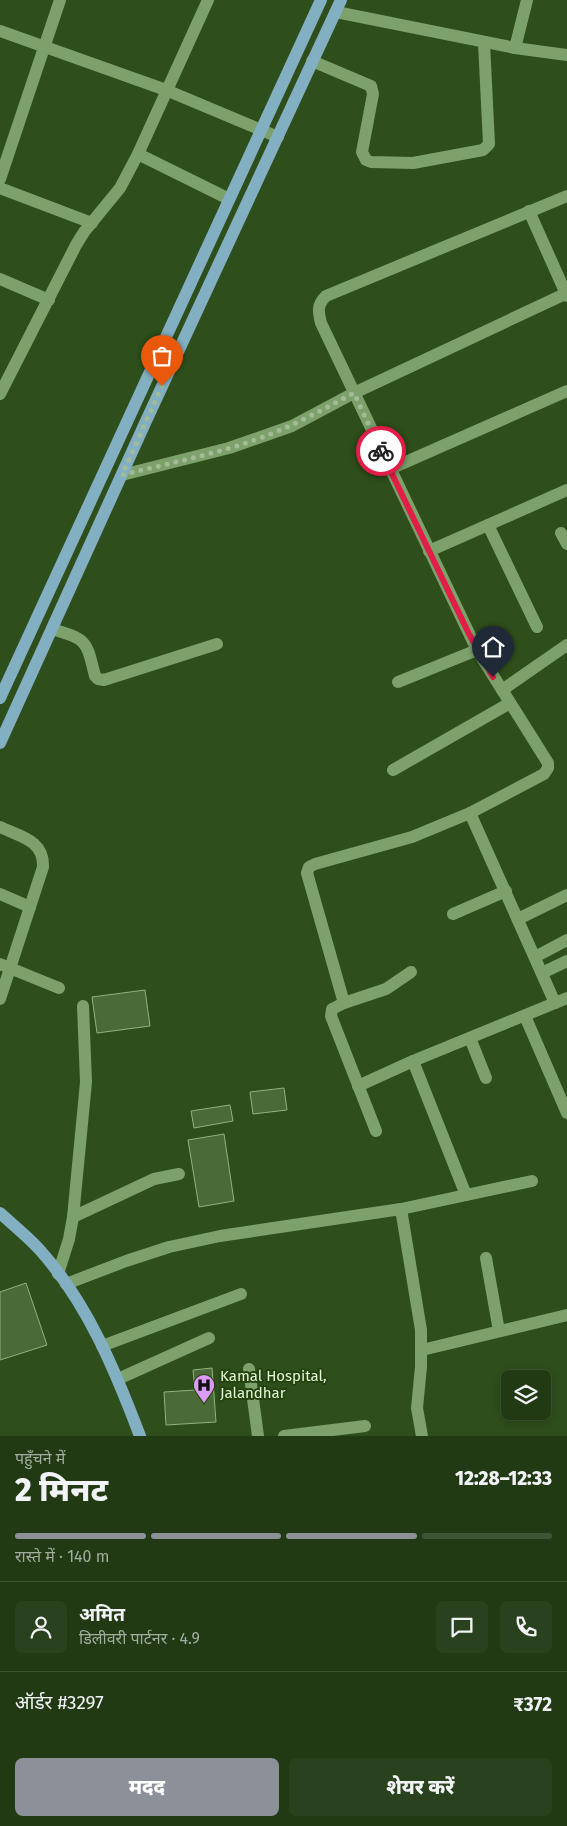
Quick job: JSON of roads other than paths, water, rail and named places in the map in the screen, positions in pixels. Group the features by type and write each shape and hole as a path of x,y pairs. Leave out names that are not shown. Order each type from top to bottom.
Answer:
{"main road":[{"path":"0,698 322,0"},
{"path":"0,743 312,61 339,6"},
{"path":"187,291 203,298"},
{"path":"97,487 113,495"},
{"path":"0,1213 39,1249 62,1279 102,1346 118,1379 140,1436"}],"street":[{"path":"0,179 60,0"},
{"path":"0,394 4,376 49,300 76,245 120,188 138,154 208,0"},
{"path":"515,48 527,0"},
{"path":"339,6 484,42 567,55"},
{"path":"0,31 166,90 278,137"},
{"path":"312,61 371,86 373,94 362,152 366,160 371,162 413,163 483,150 489,144 484,42"},
{"path":"138,154 229,200"},
{"path":"0,188 92,223"},
{"path":"344,1003 307,879 309,867 412,837 470,813 544,774 548,768 546,760 477,650 321,323 318,313 320,302 326,296 567,196"},
{"path":"122,475 229,448 292,426 354,393 567,294 529,211"},
{"path":"0,279 49,300"},
{"path":"390,469 567,390"},
{"path":"429,551 567,490"},
{"path":"488,524 537,627"},
{"path":"52,629 77,637 86,644 95,676 98,679 104,680 217,644"},
{"path":"502,690 567,645"},
{"path":"398,682 477,650"},
{"path":"393,770 510,703"},
{"path":"470,813 555,1003"},
{"path":"0,827 34,843 40,848 43,856 43,867 30,907 5,966 0,999"},
{"path":"452,914 506,891"},
{"path":"0,894 30,907"},
{"path":"518,919 567,896"},
{"path":"535,957 567,940"},
{"path":"542,973 567,961"},
{"path":"5,966 59,988"},
{"path":"376,1131 331,1016 332,1009 386,989 411,972"},
{"path":"358,1086 413,1061 567,998"},
{"path":"83,1006 86,1082 73,1217 62,1279 169,1247 220,1236 401,1209 532,1181"},
{"path":"525,1016 567,1113"},
{"path":"470,1038 486,1078"},
{"path":"413,1061 466,1195"},
{"path":"73,1217 145,1183 179,1174"},
{"path":"401,1209 421,1330 422,1350 417,1408 422,1436"},
{"path":"486,1258 499,1331"},
{"path":"102,1346 242,1294"},
{"path":"422,1350 567,1315"},
{"path":"118,1379 209,1338"},
{"path":"249,1369 258,1436"},
{"path":"284,1436 365,1426"}],"place":[{"name":"Kamal Hospital, Jalandhar","path":"204,1404"}]}
